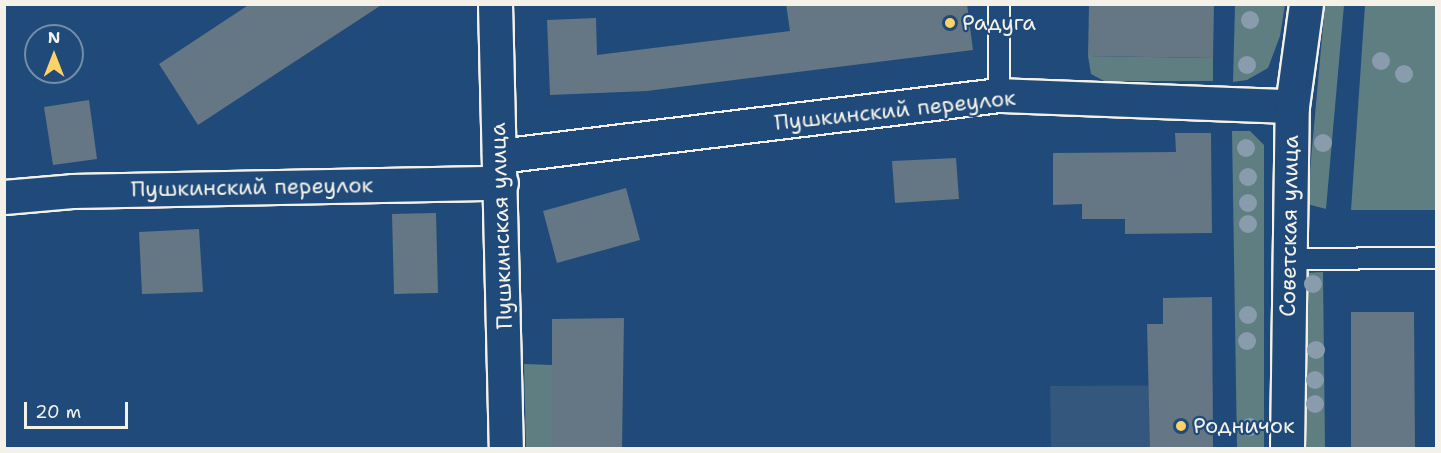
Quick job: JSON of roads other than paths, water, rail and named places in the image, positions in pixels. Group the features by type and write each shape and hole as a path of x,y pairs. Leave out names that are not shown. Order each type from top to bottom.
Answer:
{"street":[{"name":"Пушкинская улица","path":"495,4 506,448"},
{"name":"Советская улица","path":"1287,448 1287,259 1292,106 1306,4"},
{"name":"Пушкинский переулок","path":"4,197 72,191 500,169 999,95 1292,106"}],"lane":[{"path":"999,4 999,95"},
{"path":"1287,259 1437,258"}],"place":[{"name":"Радуга","path":"950,23"},
{"name":"Родничок","path":"1181,426"}]}
